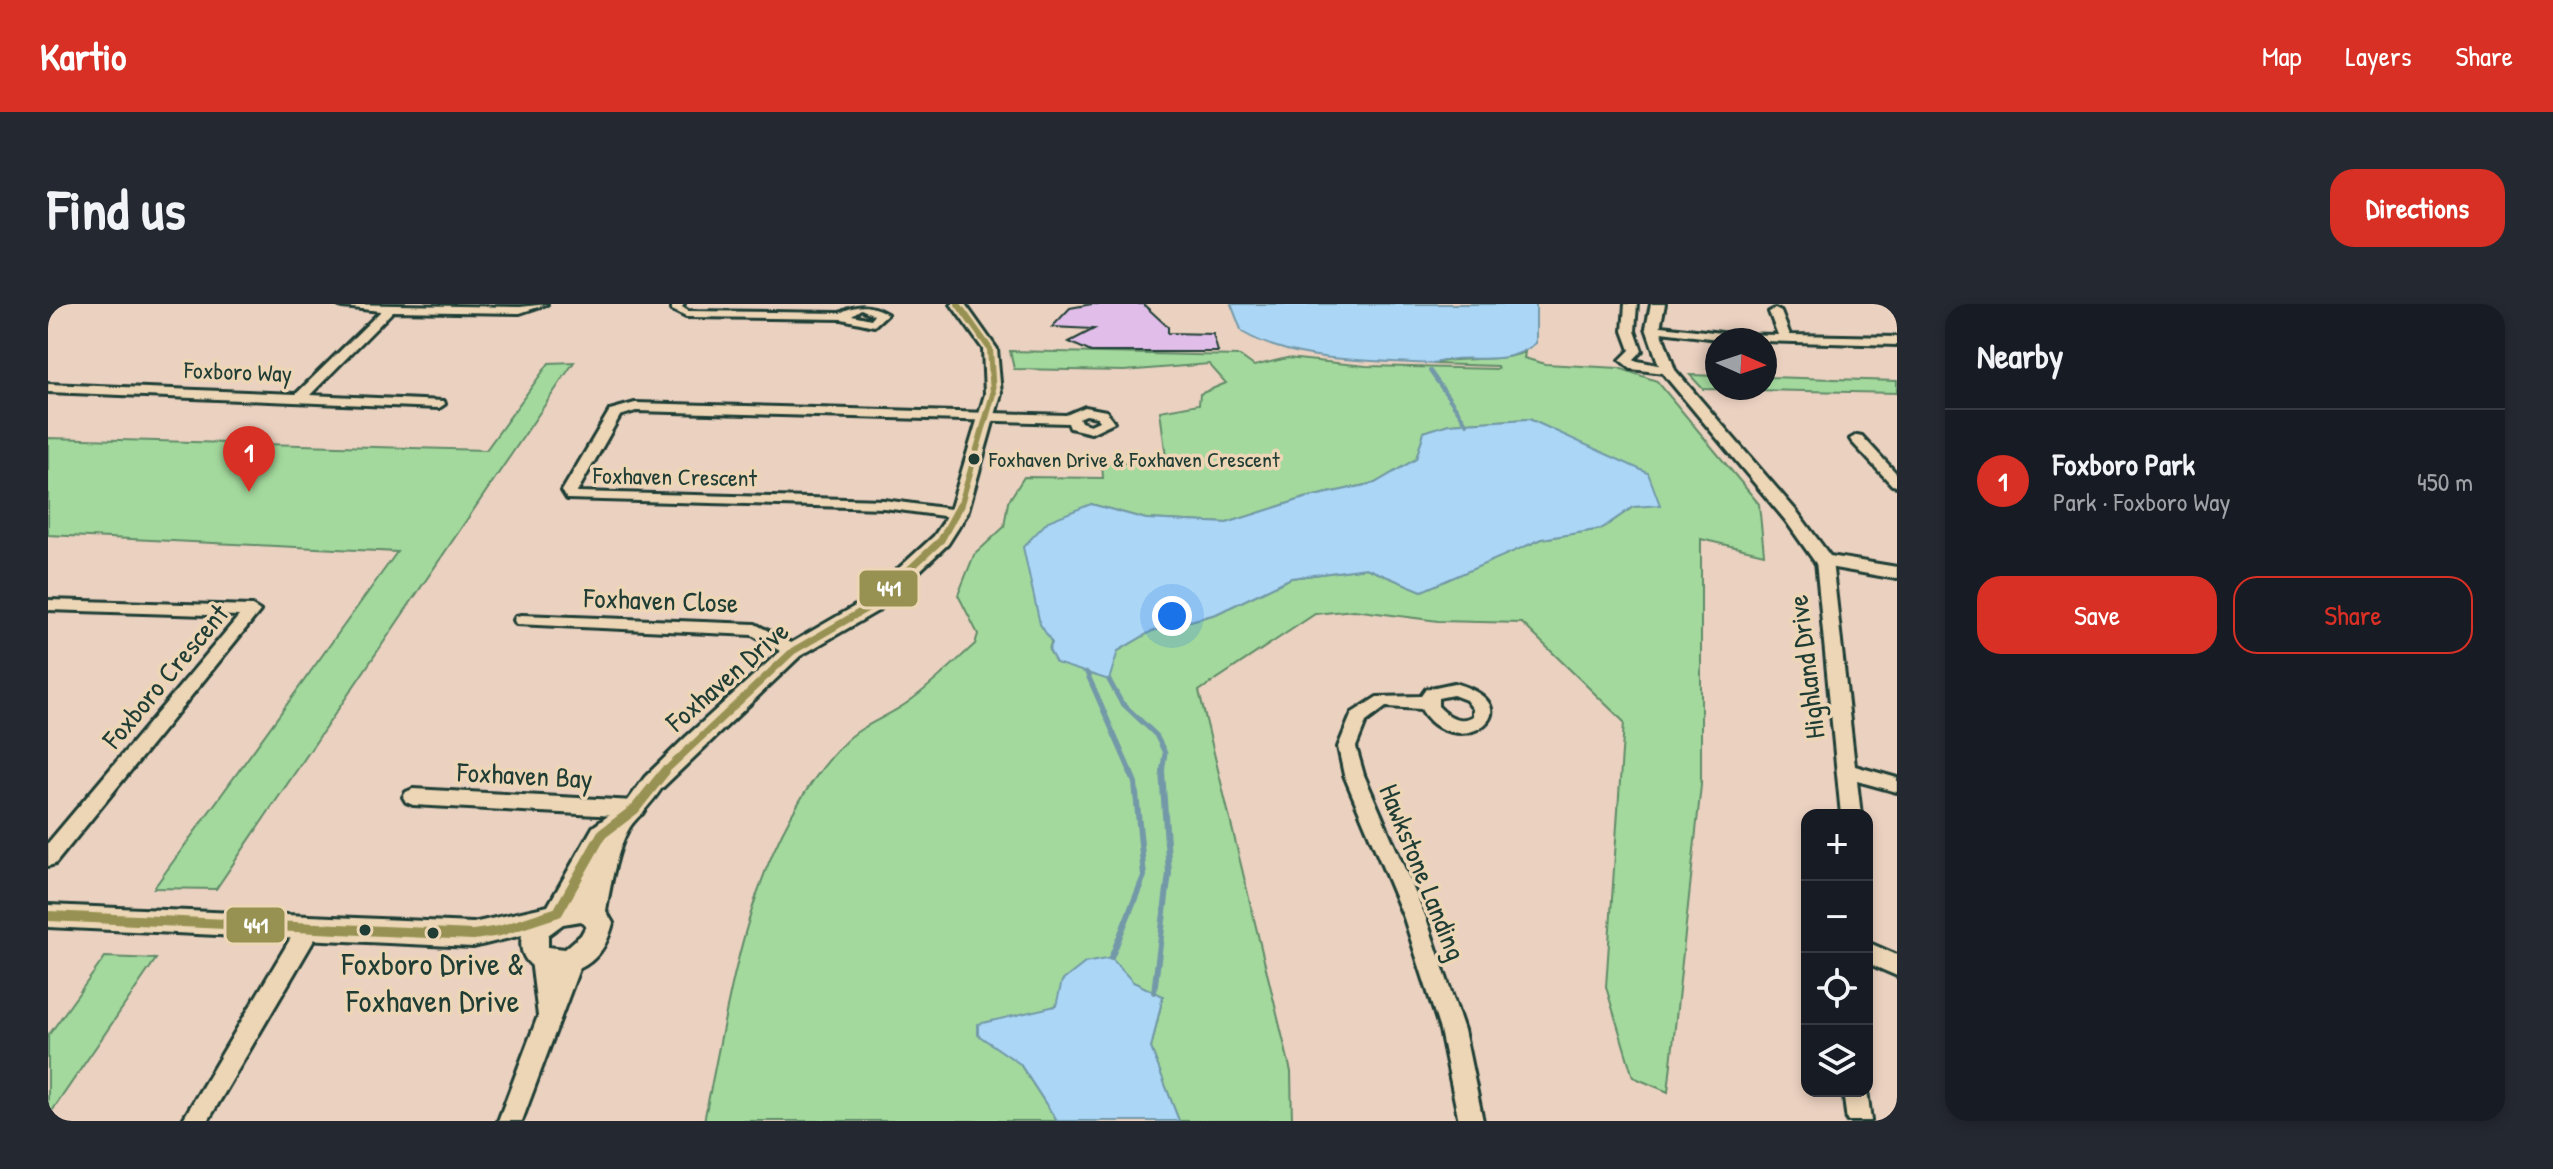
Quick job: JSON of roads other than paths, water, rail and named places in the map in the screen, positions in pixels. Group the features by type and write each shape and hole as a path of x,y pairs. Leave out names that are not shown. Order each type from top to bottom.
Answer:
{"street":[{"path":"342,304 520,310 541,304"},
{"path":"678,304 676,308 686,314 842,316 864,322 880,318 881,314 860,305 842,316"},
{"name":"Foxhaven Drive","path":"592,914 600,876 629,814 653,783 793,651 869,607 898,583 941,540 958,514 989,417 993,382 990,349 976,325 958,304"},
{"path":"1631,304 1629,331 1636,351 1626,360 1635,366 1668,371"},
{"path":"1658,304 1653,328 1730,337 1897,341"},
{"name":"Foxboro Way","path":"48,388 300,398 392,306"},
{"path":"1775,312 1785,337"},
{"name":"Highland Drive","path":"1653,328 1668,371 1792,517 1824,561 1851,809"},
{"path":"300,398 439,404"},
{"name":"Foxhaven Crescent","path":"958,514 884,504 583,497 572,496 569,491 615,413 635,407 989,417"},
{"path":"989,417 1072,419"},
{"path":"1857,439 1897,482"},
{"path":"1824,561 1897,573"},
{"path":"48,621 56,605"},
{"name":"Foxboro Crescent","path":"48,858 252,611 56,605"},
{"name":"Foxhaven Close","path":"522,620 755,630 793,651"},
{"name":"Hawkstone Landing","path":"1427,703 1383,701 1358,718 1347,747 1354,775 1415,918 1452,1030 1471,1121"},
{"name":"Highland Drive","path":"1849,771 1897,785"},
{"name":"Foxhaven Bay","path":"413,797 629,814"},
{"name":"Foxhaven Drive","path":"551,916 602,834 629,814"},
{"path":"48,916 473,935 559,963 571,961 591,946 598,935 600,923 592,914 582,910 473,935"},
{"path":"551,916 537,928 537,955 551,1019"},
{"path":"194,1121 309,928"},
{"path":"1869,953 1897,966"},
{"path":"510,1121 571,961"},
{"path":"1856,1097 1859,1121"}],"water":[{"path":"1231,304 1536,304 1536,343 1510,356 1446,360 1433,364 1310,355 1286,350 1242,332"},
{"path":"1529,419 1648,473 1660,505 1633,507 1601,529 1542,539 1422,591 1366,568 1291,578 1216,614 1152,631 1118,651 1109,680 1056,663 1049,650 1052,643 1040,624 1023,547 1048,521 1091,504 1146,519 1227,523 1305,498 1375,483 1416,459 1424,432 1449,424"},
{"path":"1111,958 1133,982 1163,996 1151,1048 1179,1121 1057,1121 1020,1064 978,1035 978,1024 1056,1006 1062,981 1085,963"}],"waterway":[{"path":"1430,371 1467,424"},
{"path":"1087,673 1131,773"},
{"path":"1109,680 1121,702 1156,735 1165,753 1162,772"},
{"path":"1111,958 1144,876 1135,783 1130,771"},
{"path":"1154,992 1169,873 1162,772"}],"place":[{"name":"Foxhaven Drive & Foxhaven Crescent","path":"974,459"},
{"name":"Foxboro Park","path":"249,492"},
{"name":"Foxboro Drive & Foxhaven Drive","path":"433,933"}]}
